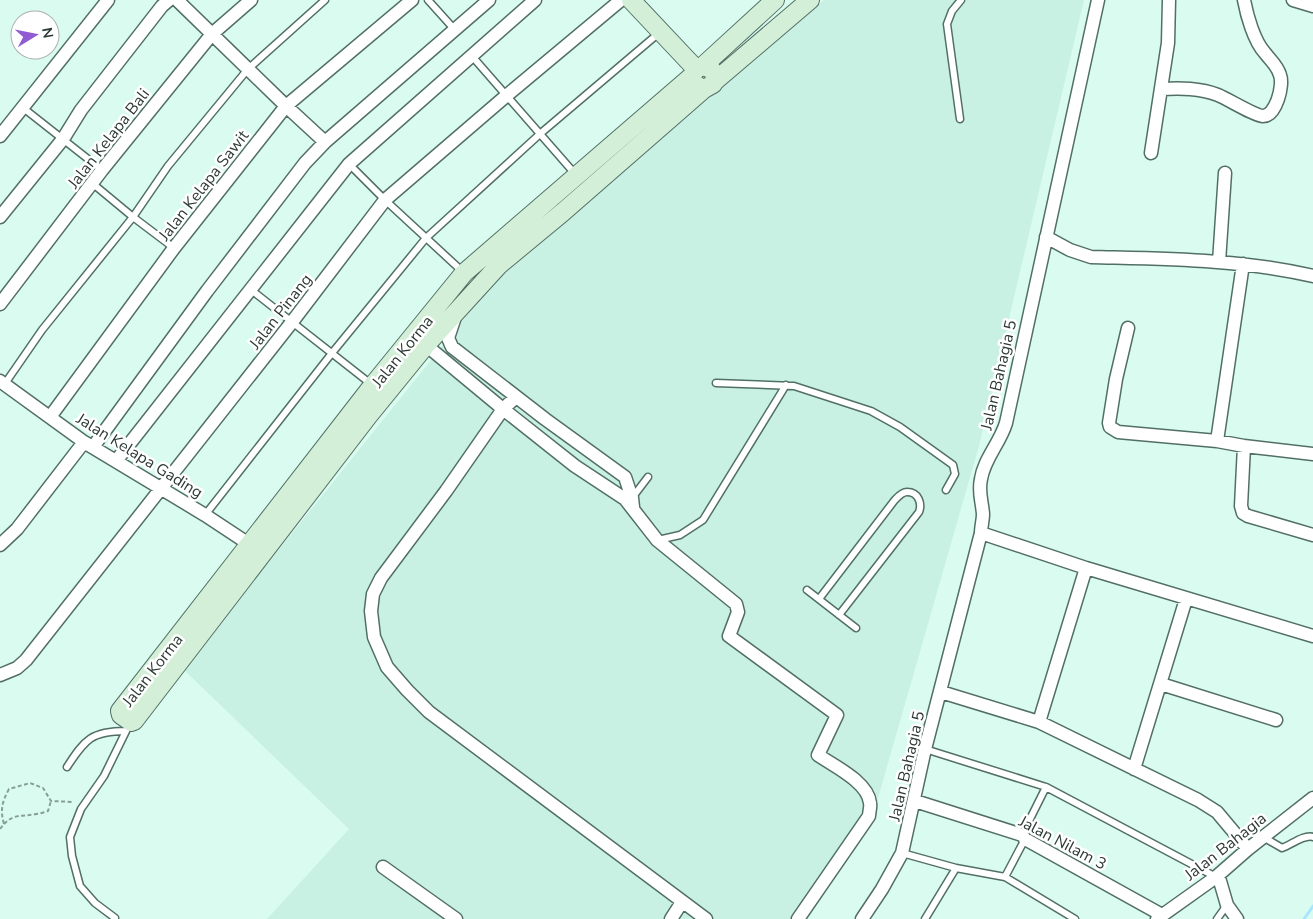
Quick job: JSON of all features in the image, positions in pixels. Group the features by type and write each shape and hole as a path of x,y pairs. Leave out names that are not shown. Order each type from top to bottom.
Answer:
{"street":[{"path":"0,136 108,0"},
{"path":"0,217 63,139 81,110 162,6 169,0"},
{"path":"176,0 325,142"},
{"name":"Jalan Kelapa Bali","path":"0,304 102,170 212,34 252,0"},
{"name":"Jalan Kelapa Sawit","path":"50,418 174,248 286,106 412,0"},
{"path":"0,545 17,529 88,444 305,163 325,142 489,0"},
{"path":"116,461 349,164 535,0"},
{"name":"Jalan Pinang","path":"0,675 17,668 26,660 292,322 385,200 621,0"},
{"path":"631,0 702,76"},
{"path":"702,76 775,0"},
{"path":"702,76 810,0"},
{"name":"Jalan Bahagia 5","path":"862,919 882,889 902,853 925,749 980,533 983,515 979,494 981,478 986,462 1000,441 1006,423 1098,0"},
{"path":"1151,153 1168,43 1169,0"},
{"path":"1161,88 1202,90 1219,95 1256,115 1264,117 1271,113 1276,107 1282,77 1276,64 1264,52 1250,24 1244,0"},
{"path":"1293,0 1313,6"},
{"name":"Jalan Korma","path":"257,549 369,415 421,340 464,273 577,176 702,76"},
{"name":"Jalan Korma","path":"128,727 373,385 421,340 457,312 499,265 563,212 702,76"},
{"path":"1219,262 1225,173"},
{"path":"1046,236 1070,250 1090,257 1243,264 1313,276"},
{"path":"1217,441 1243,264"},
{"path":"457,312 448,338 452,347 538,414 625,477 630,502"},
{"path":"1128,328 1116,379 1110,426 1118,432 1217,441 1313,454"},
{"path":"421,340 575,466 630,502 657,540 736,604 738,612 729,636 837,715 818,754 860,783 869,798 869,816 798,919"},
{"name":"Jalan Kelapa Gading","path":"2,383 88,444 257,549"},
{"path":"516,397 503,409 446,491 381,578 373,594 371,611 374,637 387,667 406,690 429,712 706,919"},
{"path":"527,427 538,414"},
{"path":"1244,446 1242,513 1313,535"},
{"path":"980,533 1086,568 1313,636"},
{"path":"1039,722 1086,568"},
{"path":"1134,769 1186,598"},
{"path":"1161,684 1276,720"},
{"path":"941,692 1039,722 1198,800 1217,812 1248,849"},
{"name":"Jalan Bahagia","path":"1159,917 1216,877 1248,849 1313,798"},
{"name":"Jalan Nilam 3","path":"915,801 1024,837 1159,917"},
{"path":"383,867 456,919"},
{"path":"1216,877 1220,881 1227,905 1237,919"},
{"path":"671,919 682,902"}],"lane":[{"path":"2,383 133,217 168,166 248,69 326,0"},
{"path":"428,0 455,30"},
{"path":"960,119 947,24 952,11 962,0"},
{"path":"205,515 332,353 426,238 541,133 660,32"},
{"path":"471,55 577,176"},
{"path":"22,108 102,170"},
{"path":"349,164 464,273"},
{"path":"92,183 174,248"},
{"path":"250,289 373,385"},
{"path":"716,383 786,385 871,411 900,427 953,465 955,474 946,490"},
{"path":"657,540 680,535 703,520 786,385"},
{"path":"630,502 648,477"},
{"path":"818,599 897,498 901,494 908,492 914,494 920,500 919,512 840,615"},
{"path":"807,590 856,628"},
{"path":"67,767 76,753 89,740 104,732 128,727"},
{"path":"115,918 89,897 80,886 72,856 70,837 77,818 104,776 128,727"},
{"path":"925,749 1046,787 1216,877"},
{"path":"1005,877 1046,787"},
{"path":"1263,837 1282,848 1306,836 1313,837"},
{"path":"902,853 956,868 1005,877 1075,919"},
{"path":"925,919 956,868"},
{"path":"1217,919 1227,905"}],"path":[{"path":"0,829 10,818 48,810 50,801 43,788 30,783 9,789 2,802 4,824"},
{"path":"50,801 67,803 86,802"}],"shaded area":[{"path":"824,0 1084,0 979,446 872,819 808,919 267,919 349,829 183,669 493,283"}],"waterway":[{"path":"1304,919 1313,906"}]}
